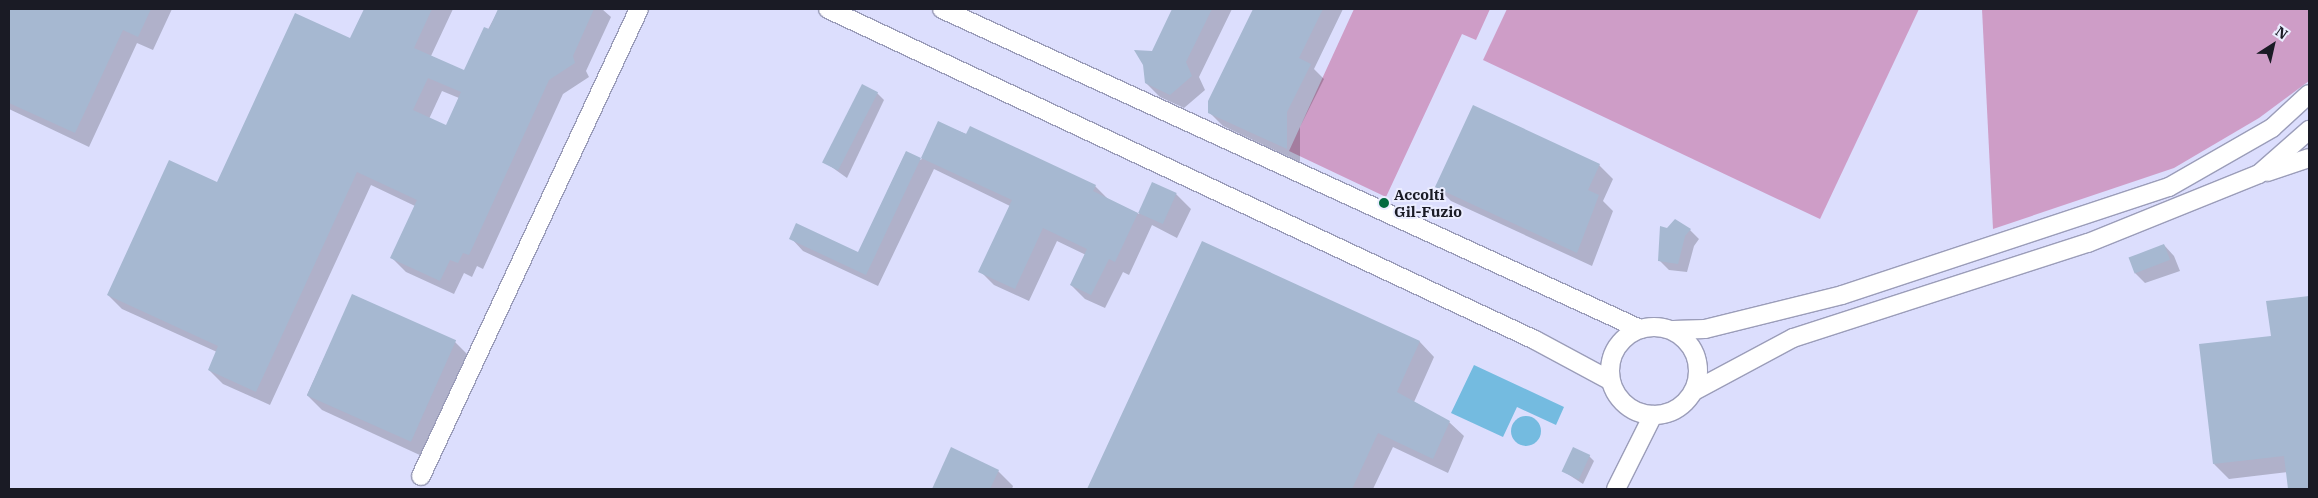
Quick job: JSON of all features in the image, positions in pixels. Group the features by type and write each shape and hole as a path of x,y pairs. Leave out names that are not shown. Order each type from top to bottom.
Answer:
{"street":[{"path":"421,476 639,9"},
{"path":"828,9 1535,340 1611,381 1627,405 1653,415 1677,409 1694,391 1792,338 2088,243 2259,174 2309,158"},
{"path":"942,9 1640,329"},
{"path":"1611,381 1612,362 1619,344 1640,329 1656,327 1673,330 1705,329 1842,295 2169,187 2272,128 2309,94"},
{"path":"2259,174 2309,130"},
{"path":"1673,330 1693,350 1698,378 1694,391"},
{"path":"1616,489 1653,415"}],"shaded area":[{"path":"1354,9 1490,9 1476,40 1462,34 1386,197 1289,151"},
{"path":"1507,9 1919,9 1820,219 1483,60"},
{"path":"1982,9 2309,9 2309,81 2259,118 2174,168 1993,229"}],"water":[{"path":"1474,365 1564,407 1556,425 1517,407 1503,437 1451,413"},
{"path":"1526,416 1537,420 1541,431 1537,442 1526,446 1515,442 1511,431 1515,420"}],"building":[{"path":"9,9 151,9 138,37 123,30 75,133 9,103"},
{"path":"364,9 432,9 414,48 464,70 484,27 489,29 498,9 594,9 573,56 575,63 549,80 469,255 463,253 458,263 450,260 440,281 390,258 417,200 357,172 256,392 208,370 218,346 107,295 169,160 217,182 295,13 350,38","holes":["428,78 461,92 446,125 413,110"]},
{"path":"1172,9 1212,9 1186,62 1192,76 1170,95 1145,83 1143,65 1134,50 1152,51"},
{"path":"1253,9 1323,9 1299,58 1311,64 1287,112 1287,149 1208,113 1208,101"},
{"path":"862,84 878,92 838,171 822,162"},
{"path":"1473,105 1600,164 1588,190 1599,195 1577,253 1435,187"},
{"path":"938,121 966,134 970,126 1096,185 1093,191 1138,213 1115,262 1109,259 1091,295 1070,285 1087,249 1043,228 1015,289 978,272 1012,200 921,158"},
{"path":"906,151 921,158 866,275 789,239 796,223 858,252"},
{"path":"1152,182 1177,193 1163,224 1138,213"},
{"path":"1675,219 1691,229 1685,236 1678,264 1658,261 1660,226 1667,228"},
{"path":"1202,241 1420,341 1397,392 1450,421 1433,459 1378,433 1352,489 1087,489"},
{"path":"2164,244 2170,260 2135,273 2129,258"},
{"path":"352,294 456,340 411,442 307,395"},
{"path":"2309,296 2309,489 2288,489 2284,456 2213,464 2199,344 2271,336 2266,301"},
{"path":"951,447 999,470 990,489 932,489"},
{"path":"1573,447 1590,455 1579,480 1562,471"}],"place":[{"name":"Accolti Gil-Fuzio","path":"1384,203"}]}
